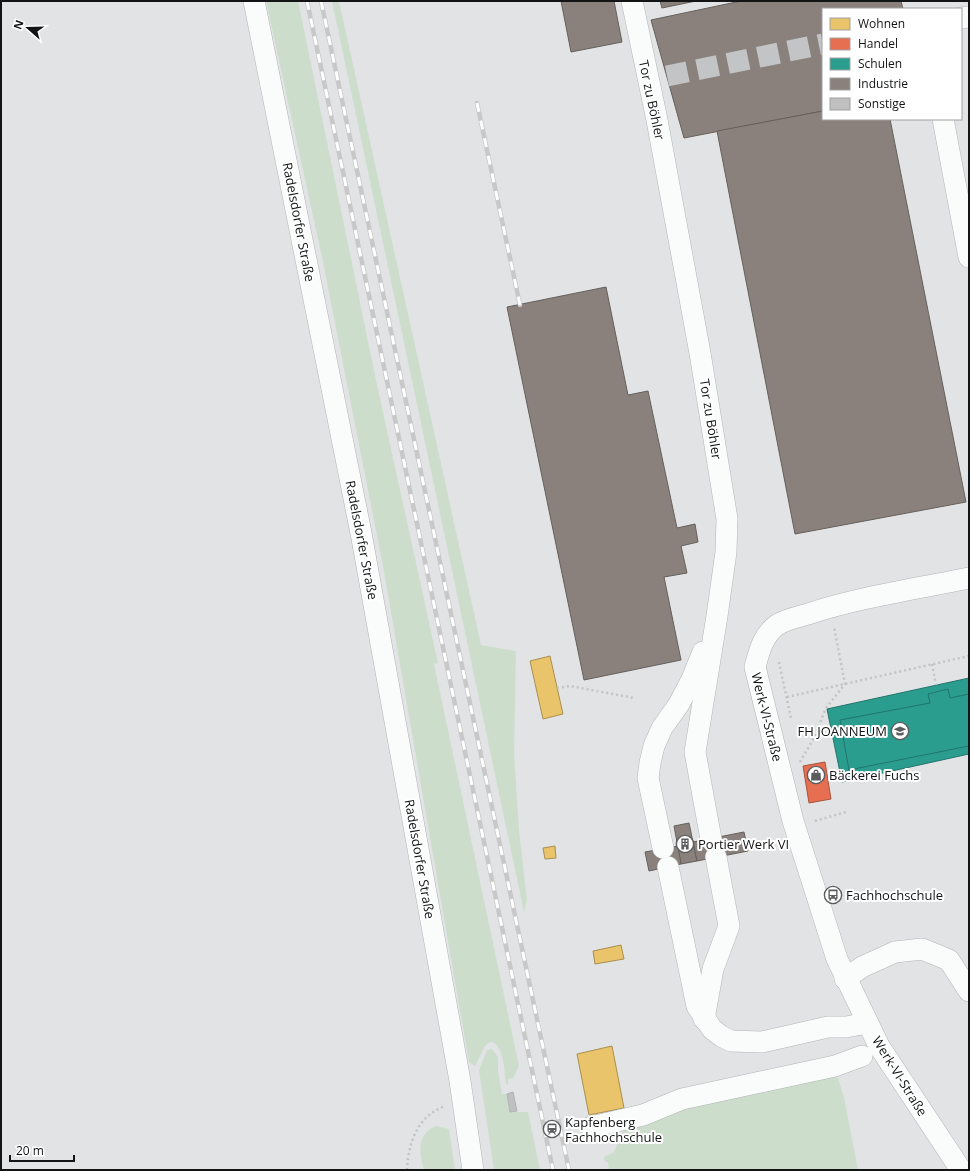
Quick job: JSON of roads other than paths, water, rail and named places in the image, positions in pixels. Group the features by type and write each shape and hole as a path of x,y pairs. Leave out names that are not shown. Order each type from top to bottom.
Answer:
{"street":[{"name":"Radelsdorfer Straße","path":"254,1 361,532 461,1090 473,1170"},
{"name":"Tor zu Böhler","path":"632,1 658,78 727,519 726,552 695,752 729,926 713,969 704,1019"},
{"path":"943,120 969,257"},
{"name":"Werk-VI-Straße","path":"961,1170 897,1075 868,1023 837,959 793,821 755,667 759,651 765,638 777,626 829,607 969,578"},
{"path":"717,616 692,679 662,728 654,746 648,778 697,1006 704,1019 721,1036 731,1041 746,1043 762,1042 828,1027 846,1027 868,1023"},
{"path":"845,978 894,952 922,949 949,960 969,991"},
{"path":"591,1127 643,1115 682,1099 835,1066 862,1056"}],"tunnel":[{"path":"667,76 822,44"}],"railway":[{"path":"307,1 553,1170"},
{"path":"321,1 569,1170"},
{"path":"477,103 520,305"}],"place":[{"name":"FH JOANNEUM","path":"900,731"},
{"name":"Bäckerei Fuchs","path":"816,775"},
{"name":"Portier Werk VI","path":"685,844"},
{"name":"Fachhochschule","path":"833,895"},
{"name":"Kapfenberg Fachhochschule","path":"552,1129"}]}
